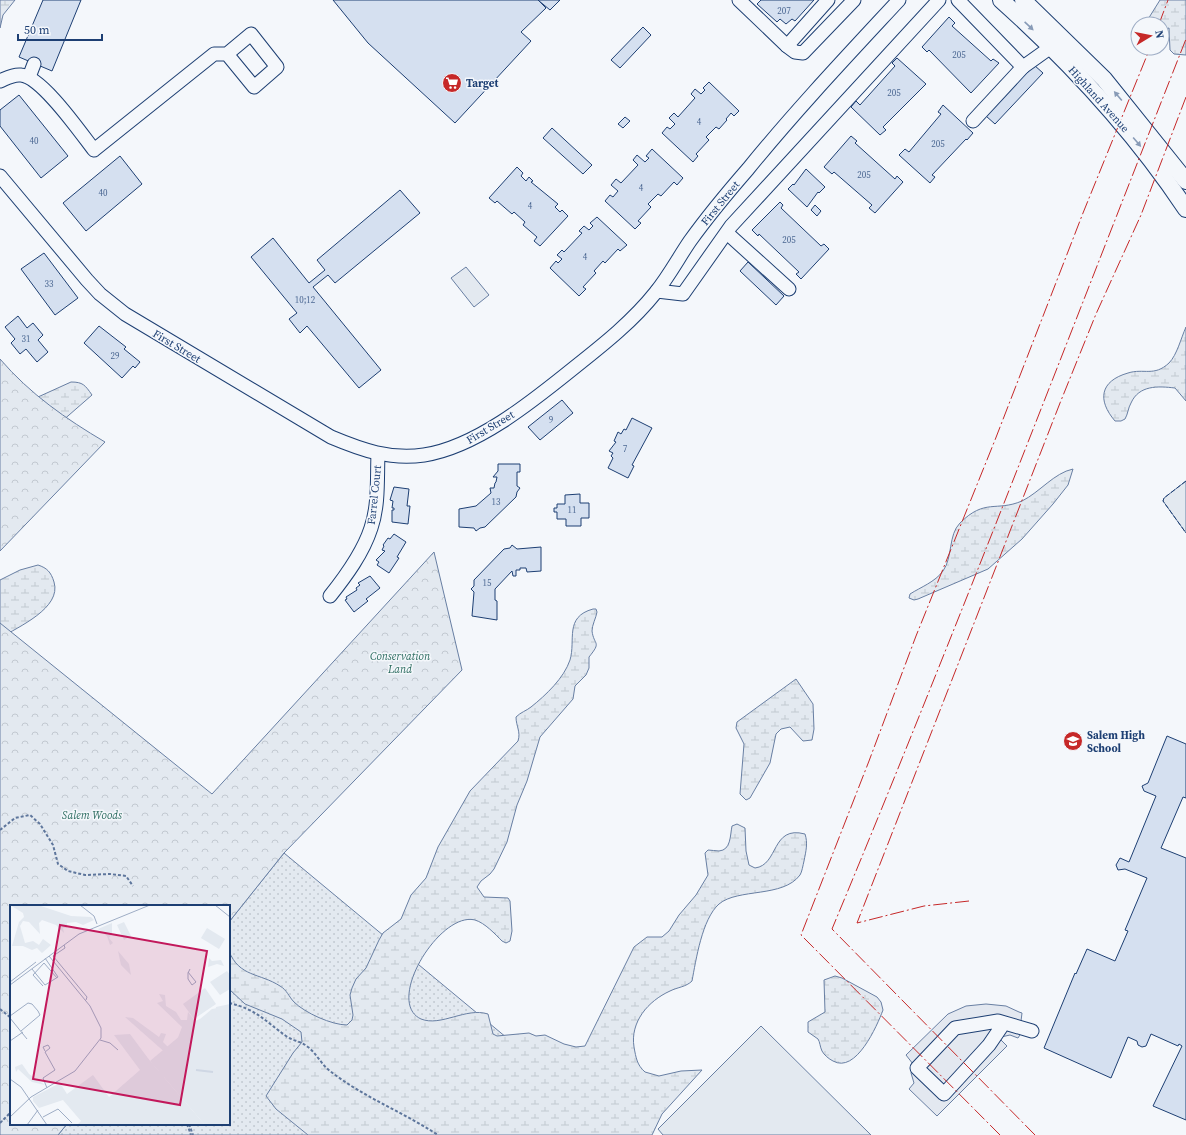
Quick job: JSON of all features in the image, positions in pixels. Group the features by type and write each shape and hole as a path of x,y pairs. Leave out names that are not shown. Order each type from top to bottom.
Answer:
{"main road":[{"name":"Highland Avenue","path":"1000,0 1081,77 1144,150 1186,209"},
{"name":"Highland Avenue","path":"1023,0 1104,79 1186,181"}],"street":[{"path":"739,0 787,46 795,52 803,53 854,0"},
{"path":"787,46 828,0"},
{"name":"First Street","path":"0,176 91,285 125,314 331,437 358,449 378,454 394,456 425,455 469,440 504,420 560,379 621,330 657,291 701,226 790,118 899,0"},
{"path":"657,291 683,294 731,226 939,0"},
{"path":"958,0 1023,67"},
{"path":"973,121 1023,67 1051,47"},
{"path":"0,81 13,76 29,77 46,90 94,150 214,54 227,54"},
{"path":"29,77 34,64"},
{"path":"727,233 789,289"},
{"name":"Farrel Court","path":"330,596 355,560 372,527 375,511 378,454"},
{"path":"1004,1023 989,1044 944,1094 917,1068 955,1028 998,1021 1032,1031"}],"path":[{"path":"0,830 15,818 30,815 40,824 53,845 58,864 68,871 85,875 110,874 126,876 133,886"},
{"path":"230,1003 245,1006 258,1014 288,1037 298,1040 309,1048 317,1059 330,1071 377,1101 420,1123 438,1135"},
{"path":"0,1009 10,1017"},
{"path":"0,1123 10,1113"},
{"path":"188,1125 192,1135"}],"green space":[{"path":"0,0 15,0 3,15 0,28"},
{"path":"1160,0 1186,0 1186,55 1174,54 1170,50 1170,16 1150,16"},
{"path":"466,267 489,295 474,307 451,278"},
{"path":"1186,327 1186,401 1175,388 1150,388 1134,397 1125,419 1115,421 1109,413 1104,399 1104,392 1107,386 1119,376 1128,373 1154,371 1164,367 1172,360"},
{"path":"0,359 36,395 76,424 105,442 0,551"},
{"path":"71,382 83,385 92,395 61,422 38,397"},
{"path":"1073,469 1068,485 1053,504 1022,539 988,569 918,599 914,600 909,598 910,594 932,581 943,571 948,559 956,528 969,515 984,508 1005,506 1022,501 1060,474"},
{"path":"1186,481 1186,533 1163,501 1164,498"},
{"name":"Salem Woods","path":"434,552 462,670 284,853 230,921 230,905 10,905 10,1125 66,1125 58,1135 0,1135 0,623 212,794"},
{"path":"38,565 48,571 53,579 55,591 51,600 37,616 0,638 0,580 20,570"},
{"path":"593,609 596,609 597,612 592,631 596,646 589,657 589,668 586,675 575,686 573,699 540,737 527,781 517,805 507,842 494,869 481,881 477,887 484,897 508,898 510,901 512,931 510,941 506,943 502,941 486,926 475,920 461,921 447,929 433,943 421,960 413,978 409,995 411,1009 421,1019 429,1021 437,1021 471,1013 488,1014 493,1034 497,1036 529,1033 536,1036 545,1035 564,1044 576,1047 585,1046 634,947 647,937 662,937 669,931 679,915 696,895 708,875 705,853 708,850 719,851 726,848 729,842 732,826 737,824 745,828 746,851 749,865 755,868 763,865 768,860 786,835 794,833 805,834 806,850 800,875 783,887 737,896 727,899 719,904 708,919 704,929 692,981 685,986 662,995 655,1000 642,1013 638,1021 633,1038 634,1047 636,1058 645,1072 659,1076 681,1071 702,1070 662,1114 652,1135 308,1135 276,1109 266,1096 293,1053 302,1042 301,1032 282,1019 245,1004 230,990 230,953 238,966 280,986 294,1002 305,1010 327,1021 347,1025 352,1020 353,1015 350,995 356,979 366,968 383,933 401,919 411,895 426,878 438,847 470,791 518,741 519,735 516,717 543,697 559,680 570,660 575,623 584,613"},
{"path":"796,679 813,704 814,729 812,740 803,741 790,727 781,729 776,734 770,763 750,798 746,800 740,794 744,744 736,728 737,722"},
{"path":"284,853 624,1135 58,1135 66,1125 230,1125 230,921"},
{"path":"835,976 842,978 877,997 881,1002 883,1010 871,1037 857,1055 850,1061 842,1063 833,1061 827,1057 822,1051 818,1039 808,1032 808,1022 825,1012 824,980"},
{"path":"761,1026 871,1135 663,1135 658,1129"}],"shaded area":[{"path":"986,1004 1006,1006 1022,1013 1021,1021 1027,1024 1018,1038 1010,1035 1001,1037 1000,1039 1007,1046 937,1116 909,1089 914,1083 911,1073 913,1064 906,1055 948,1014 966,1006"}],"building":[{"path":"43,0 81,0 52,71 19,57"},
{"name":"Target","path":"333,0 538,0 546,8 521,32 531,41 455,123 368,43"},
{"path":"538,0 560,0 550,10"},
{"path":"761,0 814,0 795,21 792,19 786,24 780,19 777,22 757,4"},
{"path":"949,17 955,23 952,26 991,61 993,59 999,63 971,93 929,50 927,52 922,47"},
{"path":"643,27 651,35 620,68 611,60"},
{"path":"897,58 926,84 883,127 886,130 880,135 851,107 856,101 860,105 895,66 892,63"},
{"path":"1034,65 1043,73 995,124 986,116"},
{"path":"709,82 739,111 734,116 731,113 719,129 716,127 706,137 709,140 696,154 698,156 693,162 662,133 667,127 670,129 675,124 669,118 674,113 678,117 695,98 691,94 695,89 701,94 705,90 703,88"},
{"path":"19,95 68,156 41,178 0,126 0,110"},
{"path":"943,105 973,133 932,175 935,177 930,183 899,155 905,149 909,152 941,114 938,112"},
{"path":"625,117 630,121 623,128 618,124"},
{"path":"552,128 592,165 583,174 543,138"},
{"path":"851,136 857,141 855,143 895,179 897,176 903,182 875,213 869,208 872,205 834,172 832,174 824,167"},
{"path":"652,149 683,178 677,185 674,182 661,196 658,194 648,204 651,207 638,221 641,223 635,229 605,201 610,195 613,197 618,191 611,185 616,179 621,183 638,165 633,160 637,155 645,162 649,158 646,156"},
{"path":"120,156 142,184 86,231 63,203"},
{"path":"517,167 523,173 521,176 526,181 529,177 533,181 531,182 558,204 555,207 560,212 562,210 568,216 540,246 534,241 537,237 523,225 525,222 514,212 512,214 497,201 495,203 489,198"},
{"path":"806,169 825,187 819,193 818,192 807,207 788,189 793,184 794,185"},
{"path":"400,190 420,213 335,283 328,275 313,287 381,370 359,388 307,326 300,333 289,319 297,313 251,257 273,238 309,283 325,270 317,260"},
{"path":"780,202 783,205 781,208 821,246 824,244 829,249 801,279 796,274 799,272 759,234 758,236 752,230"},
{"path":"815,205 821,211 817,216 811,210"},
{"path":"597,217 627,245 620,251 618,249 605,263 603,261 594,271 596,273 583,287 586,289 579,296 550,268 556,261 558,263 562,259 557,255 562,250 564,252 582,233 579,231 584,226 589,230 593,226 590,223"},
{"path":"44,253 78,298 55,315 21,269"},
{"path":"748,262 784,296 776,305 740,271"},
{"path":"18,316 27,328 33,323 43,335 38,340 48,352 37,362 26,349 20,354 11,343 15,339 5,327"},
{"path":"99,326 126,347 124,349 140,362 135,368 133,366 122,378 84,343"},
{"path":"562,400 573,413 540,440 528,427"},
{"path":"632,418 652,428 632,465 634,466 628,478 608,468 613,458 611,456 613,453 609,451 616,442 614,441 618,432 621,434 624,429 626,430"},
{"path":"498,464 520,464 520,472 517,472 517,486 520,488 516,497 485,527 476,531 474,528 459,527 459,509 476,506 491,493 490,488 494,488 496,482 497,477 493,477 498,471"},
{"path":"394,487 409,489 407,506 410,506 408,524 392,522 392,510 394,510 394,508 392,508 393,501 390,500"},
{"path":"580,494 580,503 589,503 589,518 581,518 581,526 566,526 566,519 557,519 557,512 554,512 554,508 557,508 557,504 565,504 565,495"},
{"path":"394,534 406,542 397,557 399,558 389,573 377,565 379,562 376,560 385,551 382,550 383,545 388,538 390,539"},
{"path":"512,545 517,549 541,547 541,571 527,572 526,568 520,568 520,570 516,570 516,576 513,576 512,571 495,589 495,600 497,601 497,620 472,616 474,592 471,589 474,586 474,580 504,549 510,548"},
{"path":"370,576 380,588 366,599 368,601 354,612 345,600 347,599 346,597 357,590 356,588 360,585 358,583"},
{"path":"1167,736 1186,744 1186,798 1183,797 1161,848 1186,858 1186,1120 1153,1106 1182,1046 1179,1044 1178,1046 1151,1034 1146,1046 1142,1047 1138,1045 1137,1041 1128,1037 1111,1078 1044,1048 1075,973 1076,974 1087,949 1115,961 1128,931 1125,930 1147,878 1125,869 1118,870 1116,865 1120,858 1129,862 1156,796 1144,791 1142,786 1148,783"}],"fence":[{"path":"1186,481 1164,498 1163,501 1186,533"}],"power":[{"path":"1162,16 1168,0"},
{"path":"1035,1135 832,929 967,596 1186,39"},
{"path":"1000,1135 801,935 916,636 1147,56"},
{"path":"969,901 924,906 857,923 1060,403 1096,314 1141,215 1186,97"}],"place":[{"name":"Target","path":"452,83"},
{"name":"Salem High School","path":"1073,741"}],"park label":[{"name":"Conservation Land","path":"400,662"}]}
